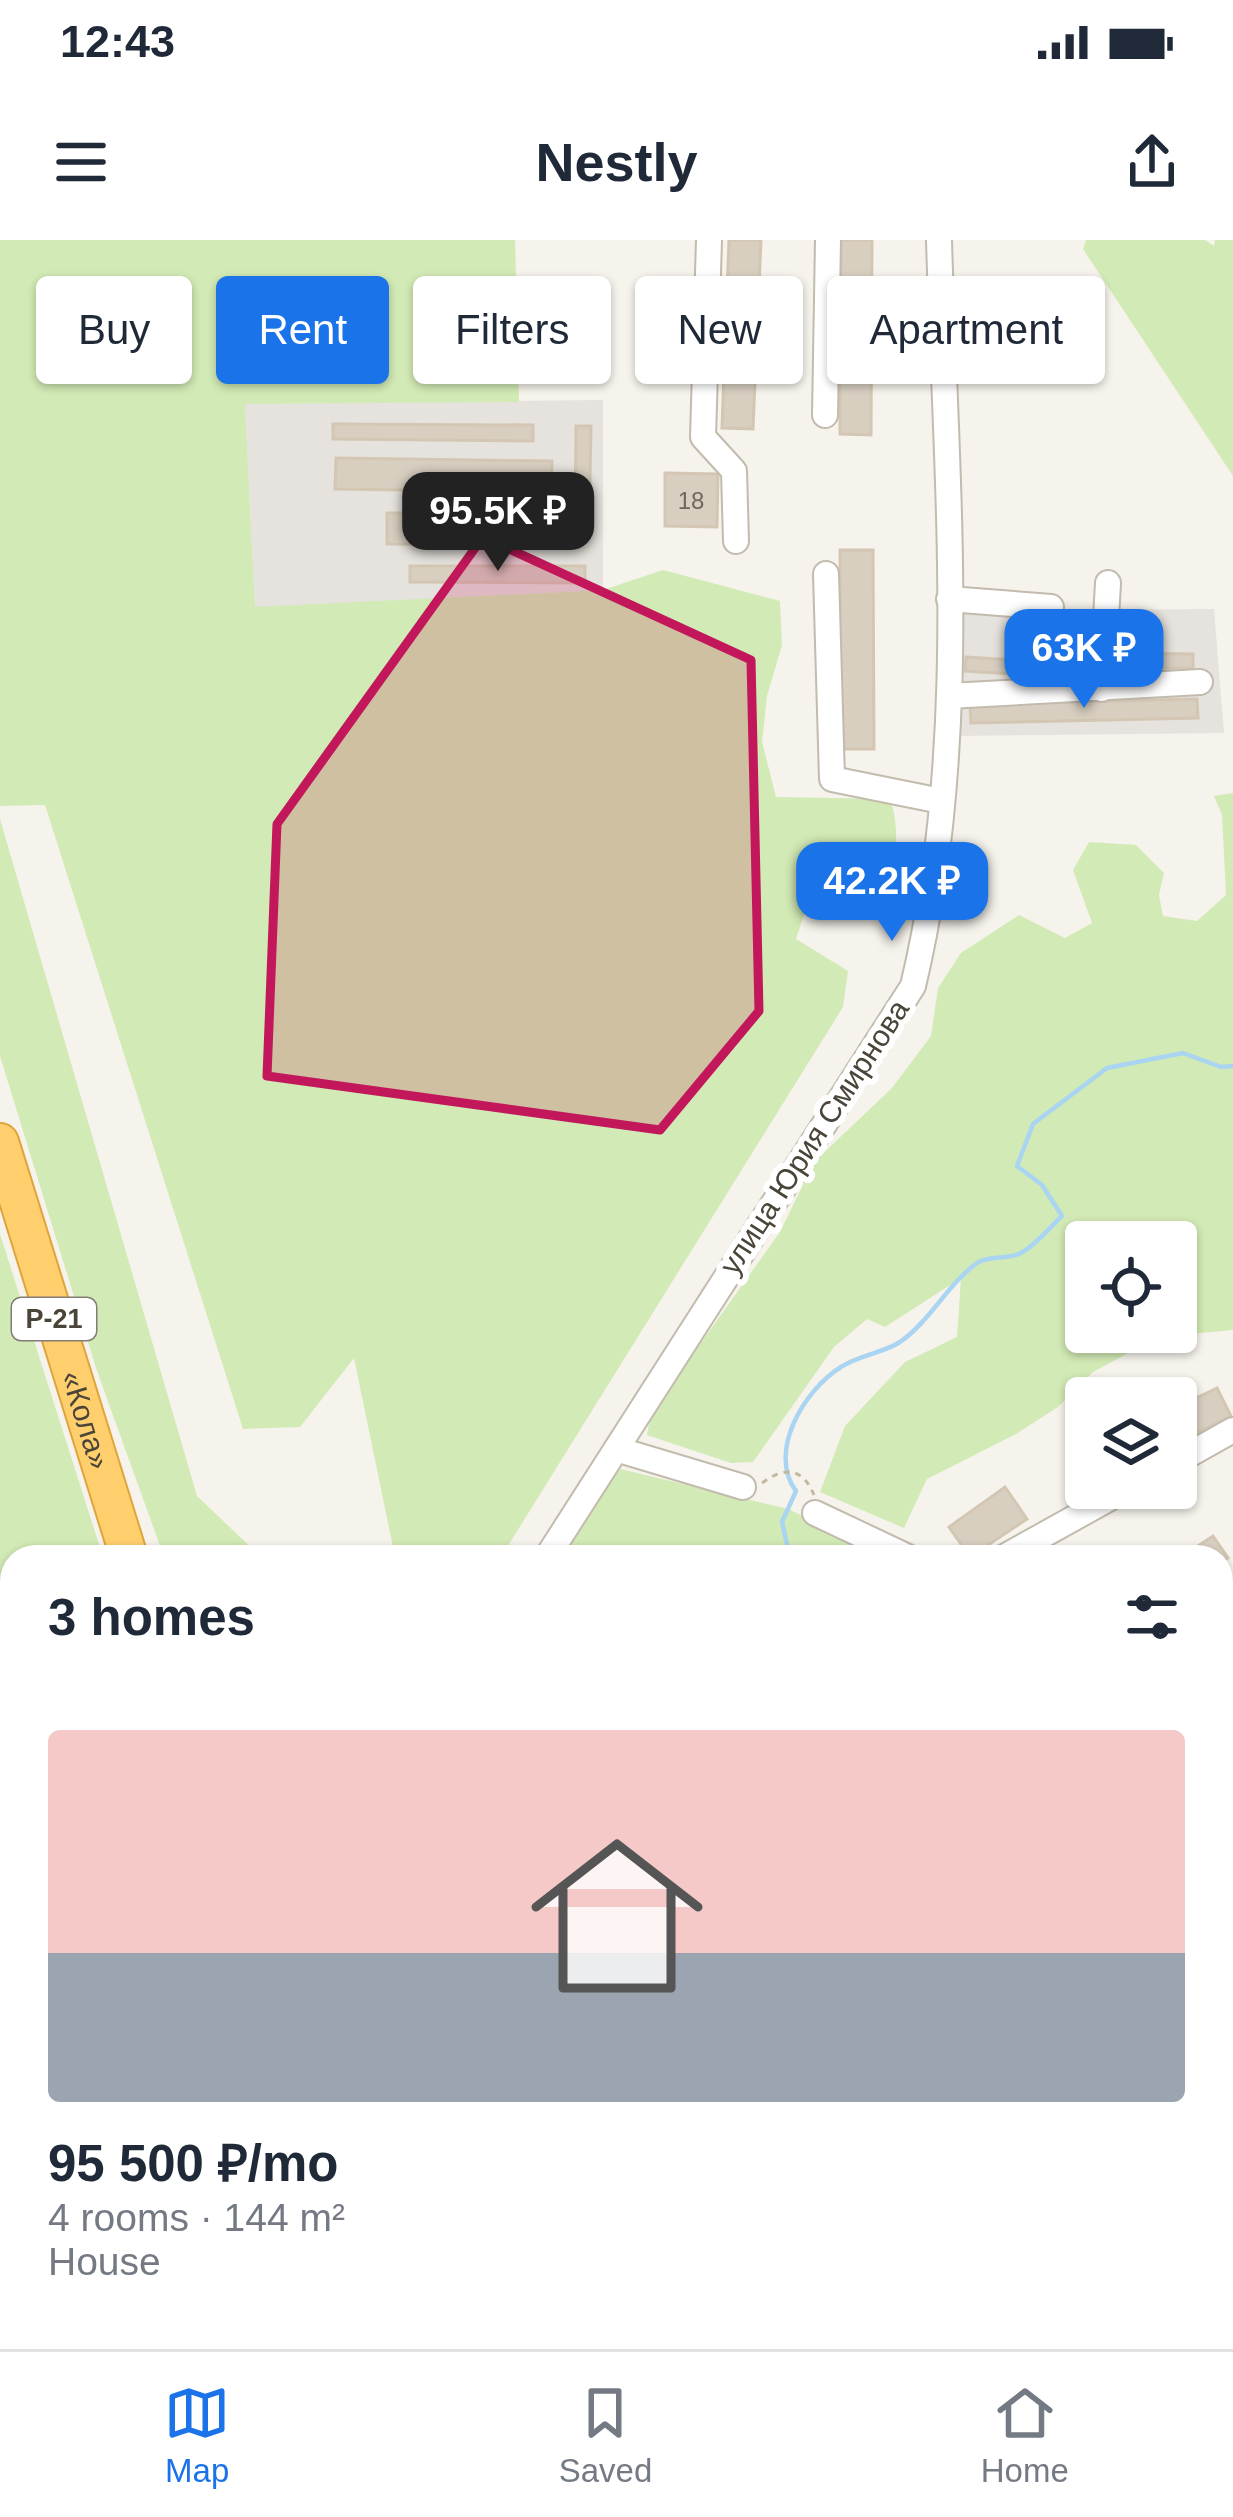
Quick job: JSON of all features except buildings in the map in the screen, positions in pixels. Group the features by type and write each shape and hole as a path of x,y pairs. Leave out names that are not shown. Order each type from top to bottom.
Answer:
{"highway":[{"name":"«Кола»","path":"0,1142 125,1545"}],"street":[{"path":"709,240 703,437 734,471 736,541"},
{"path":"825,415 827,240"},
{"name":"улица Юрия Смирнова","path":"555,1545 913,986 927,927 949,696 939,240"},
{"path":"826,574 832,779 941,801"},
{"path":"1102,689 1108,583"},
{"path":"949,599 1051,607"},
{"path":"949,696 1200,682"},
{"path":"1197,1450 1233,1430"},
{"path":"616,1449 743,1487"},
{"path":"1026,1545 1090,1509"},
{"path":"815,1513 883,1545"}],"path":[{"path":"780,1471 808,1480 817,1501 815,1513"}],"highlighted area":[{"path":"483,537 751,660 759,1011 660,1130 267,1076 277,824"}],"shaded area":[{"path":"603,400 603,590 255,608 245,404"},
{"path":"1214,609 1224,733 957,736 958,611"}],"green space":[{"path":"0,240 515,240 516,276 413,276 413,384 519,384 519,402 245,404 255,607 603,590 663,570 780,601 782,645 767,696 762,742 776,797 890,799 896,828 895,860 876,917 811,894 796,939 848,971 843,1007 508,1545 393,1545 354,1358 300,1427 243,1429 45,805 0,806"},
{"path":"1086,240 1205,240 1214,246 1215,240 1233,240 1233,476 1105,276 1083,249"},
{"path":"1233,793 1233,1330 1197,1333 1197,1221 1065,1221 1065,1353 1128,1353 1088,1377 1065,1377 1065,1400 1058,1407 927,1479 904,1528 820,1492 845,1426 905,1362 957,1337 961,1278 885,1327 867,1319 834,1347 753,1462 731,1463 647,1435 651,1413 780,1232 814,1162 892,1088 931,1036 938,988 961,953 1019,915 1065,938 1092,923 1073,870 1089,842 1136,845 1164,873 1159,895 1163,916 1197,921 1226,895 1222,815 1214,796"},
{"path":"0,819 197,1496 248,1545 160,1545 96,1368 0,1056"},
{"path":"0,1234 99,1545 0,1545"},
{"path":"620,1469 788,1509 864,1545 567,1545"}],"waterway":[{"path":"787,1545 782,1522 796,1491 788,1475 788,1441 814,1391 848,1363 900,1342 977,1263 1021,1253 1062,1216 1042,1185 1017,1166 1033,1124 1107,1068 1183,1053 1221,1067 1233,1066"}]}
